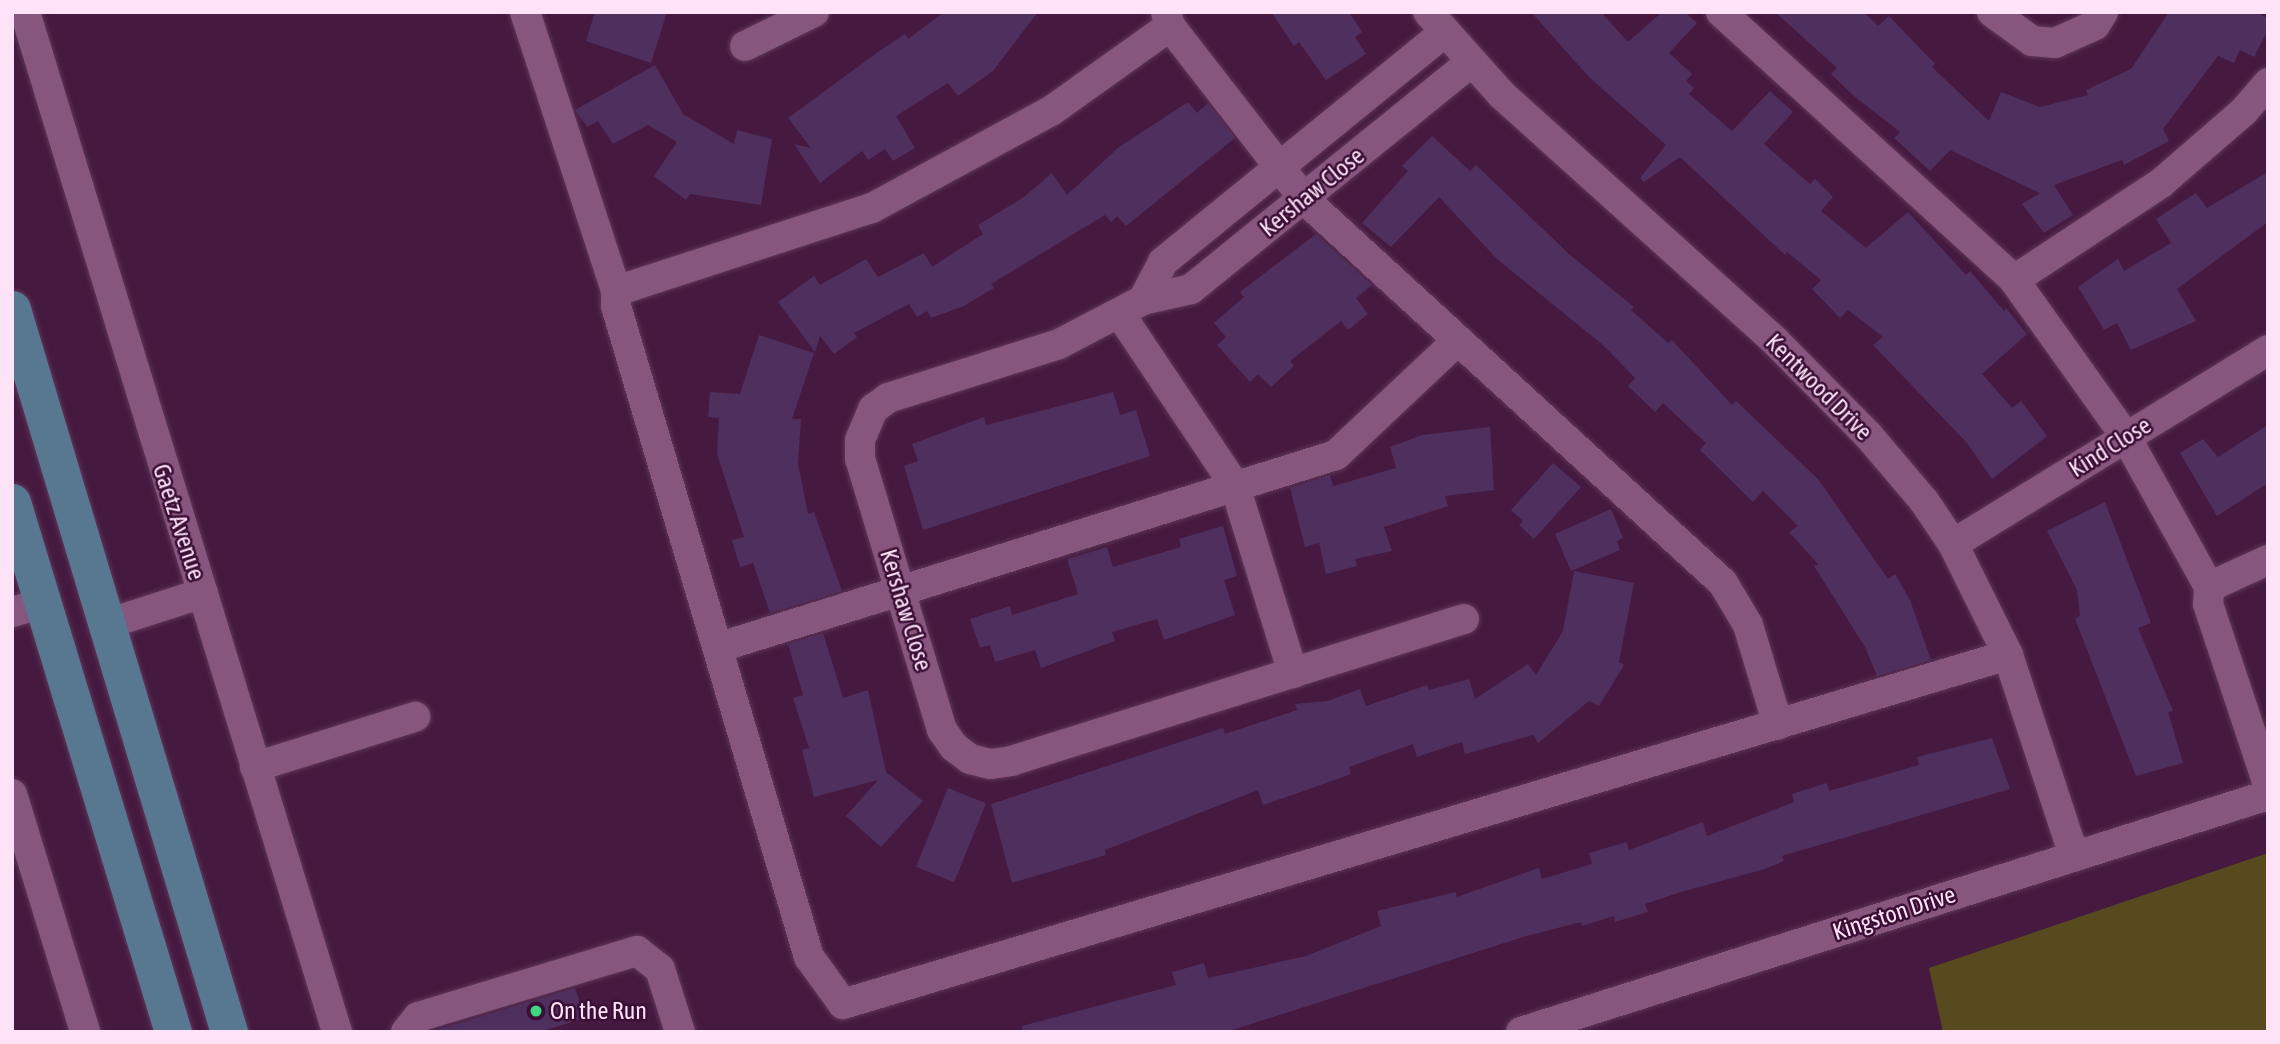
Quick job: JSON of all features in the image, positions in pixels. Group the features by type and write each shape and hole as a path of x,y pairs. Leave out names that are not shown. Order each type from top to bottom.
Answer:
{"main road":[{"path":"12,309 229,1032"},
{"path":"12,502 28,607 173,1032"}],"street":[{"name":"Gaetz Avenue","path":"25,12 168,491 203,593 337,1032"},
{"path":"525,12 616,291 616,306 720,648 809,957 843,1004 2008,655"},
{"path":"745,46 814,12"},
{"path":"1721,12 2014,280 2126,437 2208,587 2208,604 2268,784"},
{"path":"1992,12 2032,41 2055,43 2095,25 2104,12"},
{"path":"616,291 872,208 1051,111 1168,19 1304,199 1450,329 1457,341 1723,583 1748,625 1778,725"},
{"name":"Kershaw Close","path":"1131,307 1163,262 1278,167 1436,23"},
{"name":"Kentwood Drive","path":"1436,23 1471,62 1775,341 1906,478 1953,544 2008,655 2074,856"},
{"name":"Kershaw Close","path":"1464,619 990,764 970,759 954,747 942,730 860,459 860,440 873,409 888,398 1059,344 1131,307 1191,289 1471,62"},
{"path":"2014,280 2161,183 2244,111 2268,83"},
{"path":"1131,307 1235,486 1293,673"},
{"path":"720,648 1336,455 1457,341"},
{"name":"Kind Close","path":"1953,544 2268,350"},
{"path":"2208,587 2268,560"},
{"path":"107,624 203,593"},
{"path":"255,767 415,717"},
{"path":"12,794 85,1032"},
{"name":"Kingston Drive","path":"1521,1032 2268,795"},
{"path":"406,1032 418,1017 637,951 660,969 680,1032"}],"shaded area":[{"path":"2268,853 2268,1032 1943,1032 1929,968"}],"building":[{"path":"595,12 667,12 651,63 586,41"},
{"path":"944,12 1038,12 993,71 958,96 948,83 896,116 915,148 893,161 885,149 868,160 862,151 820,183 794,144 811,148 788,118 878,52 905,34 908,39"},
{"path":"1271,12 1349,12 1362,32 1355,37 1366,54 1326,80 1299,42 1294,46"},
{"path":"1531,12 1601,12 1628,42 1662,12 1685,12 1697,23 1669,53 1692,74 1686,81 1694,88 1689,94 1732,131 1770,91 1793,112 1764,144 1810,184 1815,179 1833,197 1821,211 1866,248 1908,212 1966,275 1970,271 2004,311 2006,308 2027,334 1982,374 2012,408 2021,401 2047,436 1992,479 1967,443 1873,345 1883,337 1848,310 1840,318 1812,289 1821,280 1787,252 1785,255 1680,157 1644,182 1640,178 1666,145 1589,77"},
{"path":"1775,12 1864,12 1878,26 1889,16 1935,64 1932,67 1989,121 2001,92 2040,107 2088,95 2086,90 2131,69 2169,12 2255,12 2268,18 2268,30 2254,57 2240,50 2234,63 2218,56 2163,129 2169,141 2124,165 2122,160 2054,185 2073,215 2044,233 2022,204 2040,193 1950,150 1930,171 1894,138 1900,132 1831,74 1837,68"},
{"path":"655,65 683,114 734,144 737,130 772,139 761,205 690,194 686,200 654,176 677,142 648,125 613,144 598,121 587,127 575,110"},
{"path":"1188,102 1197,113 1208,103 1235,138 1126,226 1117,216 1111,222 1105,215 991,284 994,288 964,306 931,318 927,311 917,317 909,304 854,333 857,337 834,354 820,336 815,352 778,302 814,276 820,285 866,259 878,277 924,253 932,267 983,234 978,225 1024,197 1052,173 1067,195 1119,147"},
{"path":"1432,136 1470,171 1476,165 1569,254 1634,307 1631,310 1668,343 1672,340 1732,405 1736,401 1818,479 1888,579 1895,574 1910,600 1931,660 1877,676 1865,647 1814,566 1818,564 1789,532 1798,526 1763,491 1753,502 1700,450 1706,443 1663,403 1655,412 1628,386 1635,378 1603,345 1497,259 1439,197 1391,247 1362,223 1408,171 1402,166"},
{"path":"2268,172 2268,222 2177,289 2196,321 2131,350 2117,323 2104,330 2078,287 2118,259 2124,271 2171,243 2156,219 2196,193 2207,208"},
{"path":"1316,234 1372,285 1356,298 1368,314 1348,330 1341,321 1290,361 1294,366 1271,387 1258,374 1250,382 1217,345 1226,337 1214,323 1244,297 1240,292"},
{"path":"759,335 814,353 792,419 801,419 798,464 808,514 814,512 842,591 770,613 753,563 740,567 732,540 744,537 717,454 719,418 708,417 710,392 740,394"},
{"path":"1113,392 1120,415 1136,410 1150,456 923,530 904,466 918,461 912,444 984,417 986,425"},
{"path":"2268,425 2268,483 2217,516 2180,453 2203,439 2218,457"},
{"path":"1490,427 1494,490 1445,496 1448,506 1384,527 1392,551 1355,559 1357,566 1326,574 1319,543 1305,547 1290,488 1330,475 1333,486 1396,468 1390,447 1422,435"},
{"path":"1553,463 1581,487 1534,539 1519,525 1523,521 1511,510"},
{"path":"2105,502 2151,623 2138,628 2173,711 2168,712 2183,763 2136,776 2075,619 2080,615 2077,590 2047,531"},
{"path":"1611,509 1623,538 1617,541 1620,550 1571,571 1555,534"},
{"path":"1223,526 1237,576 1224,580 1235,615 1164,640 1157,619 1112,632 1115,641 1041,668 1035,650 995,662 990,645 980,648 970,619 1010,606 1012,615 1078,594 1067,559 1107,547 1113,567 1181,547 1179,539"},
{"path":"1574,571 1634,583 1619,662 1624,665 1599,706 1589,701 1538,743 1533,735 1465,754 1462,742 1417,757 1413,744 1349,767 1351,774 1301,792 1263,805 1258,790 1105,850 1106,855 1012,883 991,804 1223,728 1225,734 1297,710 1295,704 1328,701 1360,689 1366,706 1427,685 1429,690 1469,679 1475,699 1528,664 1536,675 1563,631"},
{"path":"823,633 843,698 868,690 886,772 923,801 881,847 846,816 878,780 814,797 802,750 809,748 793,698 803,695 788,644"},
{"path":"1992,738 2010,789 1782,856 1784,861 1765,869 1645,904 1648,912 1615,922 1614,916 1582,926 1581,922 1523,937 1226,1032 1022,1032 1022,1026 1176,985 1172,972 1204,963 1208,978 1306,956 1381,926 1377,911 1456,892 1457,897 1539,868 1542,879 1592,864 1589,853 1627,842 1629,850 1703,822 1707,836 1794,802 1792,794 1827,783 1829,791 1919,765 1917,757"},
{"path":"948,788 986,803 954,882 916,867"},
{"path":"575,988 585,1018 539,1032 430,1032"}],"place":[{"name":"On the Run","path":"536,1011"}]}
